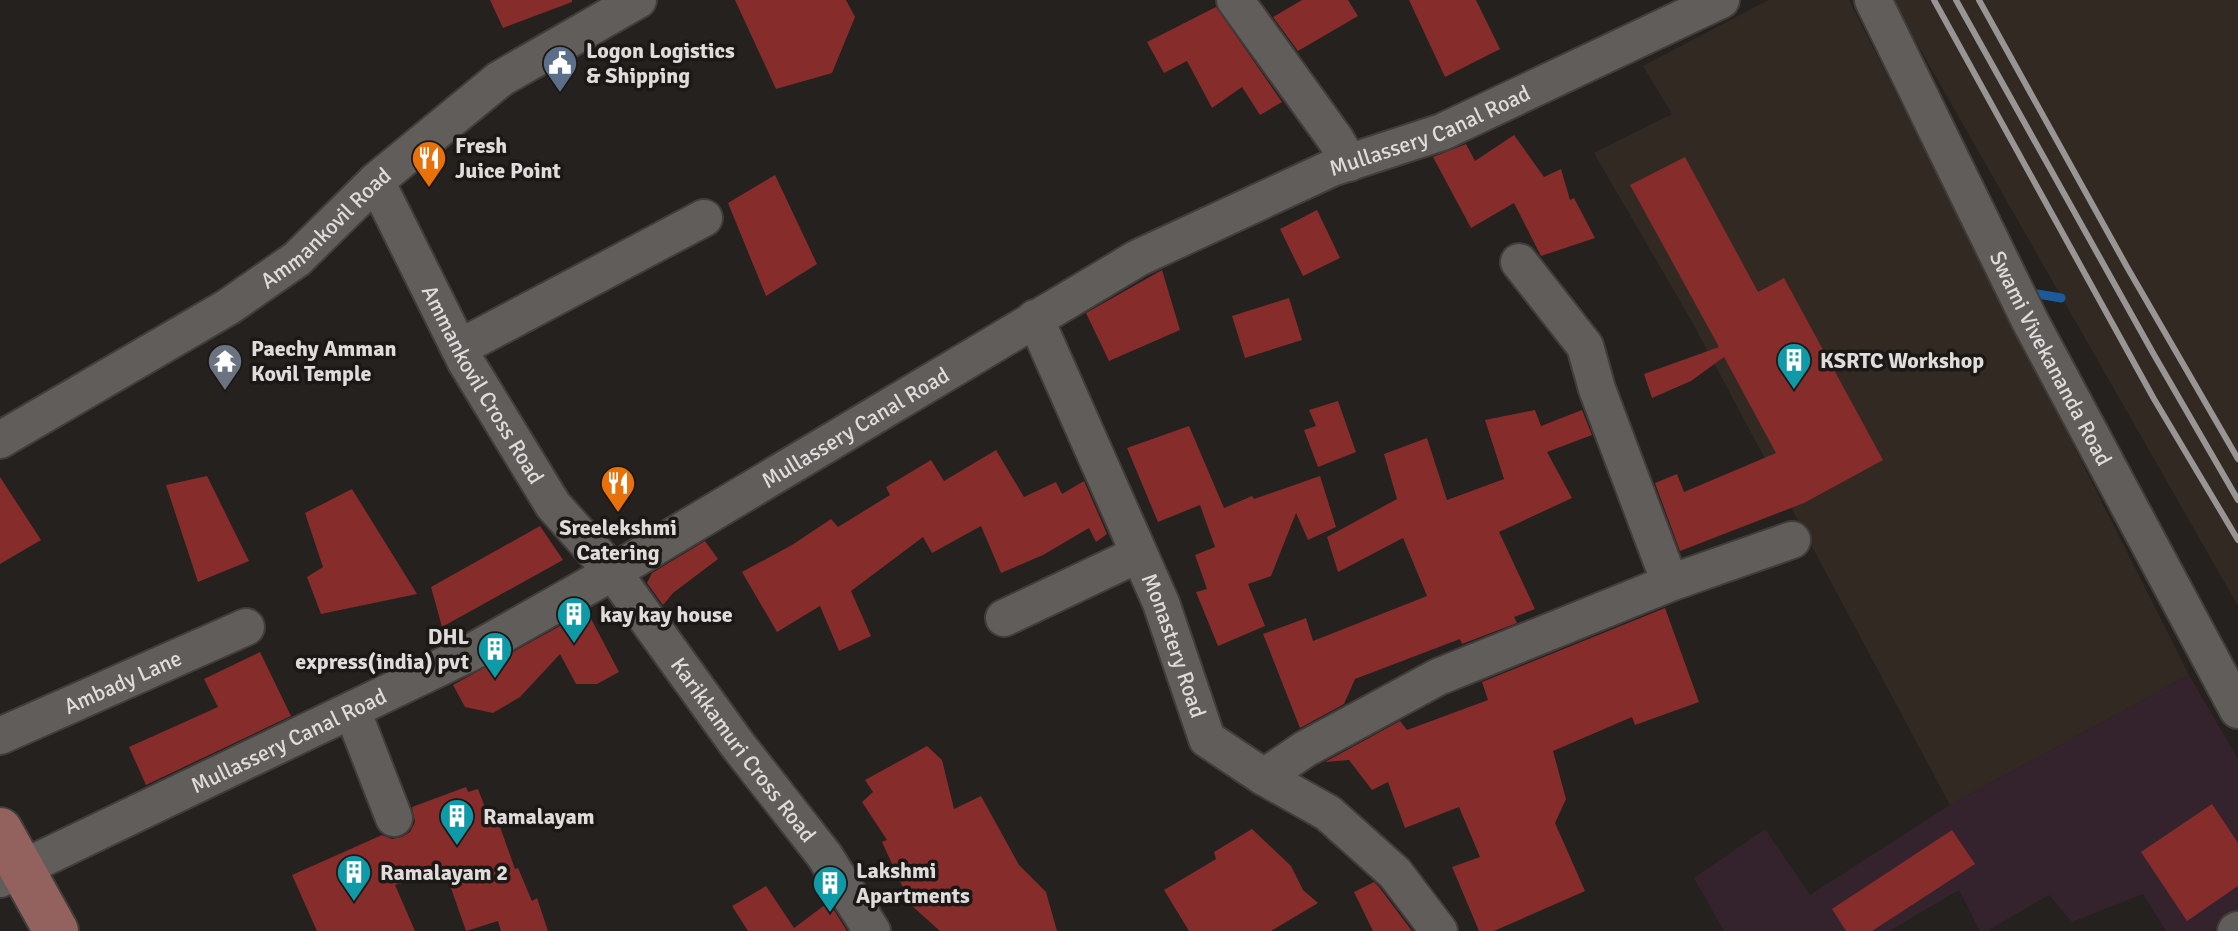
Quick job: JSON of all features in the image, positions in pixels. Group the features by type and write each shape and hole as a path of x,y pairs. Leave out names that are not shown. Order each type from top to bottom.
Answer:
{"main road":[{"path":"0,830 11,874 56,931"}],"street":[{"name":"Ammankovil Road","path":"0,440 228,307 297,259 376,181 500,79 638,0"},
{"path":"1235,0 1336,140 1349,163"},
{"name":"Mullassery Canal Road","path":"11,874 470,653 613,572 1138,258 1332,168 1442,132 1721,0"},
{"name":"Swami Vivekananda Road","path":"1873,0 2023,308 2238,710"},
{"name":"Ammankovil Cross Road","path":"376,181 459,348 553,505 613,572"},
{"path":"459,348 704,218"},
{"path":"1519,262 1585,346 1597,389 1670,583"},
{"name":"Monastery Road","path":"1035,318 1161,603 1207,739 1264,777 1328,813 1395,873 1439,931"},
{"path":"1264,777 1305,749 1438,677 1670,583 1792,540"},
{"path":"1004,618 1139,554"},
{"name":"Karikkamuri Cross Road","path":"613,572 737,744 824,855 872,931"},
{"name":"Ambady Lane","path":"0,736 246,627"},
{"path":"352,710 394,818"}],"shaded area":[{"path":"1768,0 1849,0 2189,675 1950,805 1691,320 1594,153 1672,114 1643,66"},
{"path":"1892,0 2238,0 2238,606"},
{"path":"2189,675 2238,759 2238,918 2213,931 2166,931 2143,894 2072,922 2049,895 1987,931 1980,931 1959,890 1889,931 1724,931 1694,878 1765,829 1810,895 1950,805"}],"building":[{"path":"490,0 572,0 572,2 503,28"},
{"path":"735,0 846,0 855,17 832,73 776,89"},
{"path":"1302,0 1348,0 1358,16 1298,51 1273,17"},
{"path":"1409,0 1476,0 1500,49 1445,77"},
{"path":"1216,7 1282,102 1260,115 1242,87 1212,108 1187,61 1164,73 1147,42"},
{"path":"1514,135 1544,177 1561,169 1570,200 1574,198 1595,238 1541,256 1514,203 1471,228 1433,157 1466,144 1475,161"},
{"path":"1685,157 1758,292 1784,278 1883,460 1804,503 1680,551 1655,483 1677,474 1684,492 1776,453 1724,357 1691,381 1652,398 1644,374 1719,347 1630,185"},
{"path":"775,175 817,264 766,296 728,203"},
{"path":"1317,210 1340,258 1303,276 1280,229"},
{"path":"1162,270 1180,330 1109,361 1086,313"},
{"path":"1289,298 1302,340 1245,358 1232,316"},
{"path":"1338,401 1356,452 1318,467 1304,430 1316,426 1309,410"},
{"path":"1535,410 1541,426 1582,410 1592,435 1547,452 1572,498 1499,532 1535,609 1514,617 1517,623 1462,644 1460,639 1355,679 1344,704 1300,728 1263,634 1306,618 1313,641 1427,596 1403,538 1338,572 1327,537 1397,499 1384,454 1427,438 1447,500 1504,479 1485,420"},
{"path":"1189,426 1224,508 1252,496 1254,499 1320,476 1336,527 1308,540 1296,513 1271,576 1248,584 1265,626 1218,646 1196,592 1207,589 1195,555 1215,547 1200,505 1158,522 1127,448"},
{"path":"996,450 1024,497 1056,482 1062,494 1084,481 1107,534 1096,542 1089,528 1043,555 1001,573 981,526 932,553 923,537 851,591 871,636 839,651 820,606 777,632 742,572 831,519 838,527 890,495 886,487 931,460 944,481"},
{"path":"207,476 249,561 198,582 166,485"},
{"path":"0,477 41,540 0,564"},
{"path":"352,489 417,594 321,614 307,577 323,567 305,513"},
{"path":"540,526 563,560 442,627 431,587"},
{"path":"705,541 718,559 673,593 663,605 647,583 652,573"},
{"path":"1665,608 1699,702 1635,725 1632,717 1553,751 1566,799 1555,823 1585,891 1494,931 1479,931 1452,867 1480,857 1459,807 1405,828 1388,782 1372,790 1349,760 1325,762 1400,721 1407,730 1488,700 1482,682"},
{"path":"587,611 619,672 597,684 576,684 560,654 520,697 493,713 465,707 453,685"},
{"path":"260,652 291,716 146,785 129,747 218,707 204,679"},
{"path":"927,746 942,760 954,809 981,796 1019,865 1046,892 1057,931 940,931 911,905 882,842 887,840 862,802 873,792 865,780"},
{"path":"466,787 468,792 478,789 492,826 499,824 515,869 518,868 532,901 537,898 548,931 501,931 498,921 466,931 445,871 395,885 415,931 317,931 292,875 382,835 392,839 402,837 410,832 415,822 412,807"},
{"path":"2212,804 2238,843 2238,886 2187,921 2141,852"},
{"path":"1252,829 1291,866 1303,890 1318,903 1271,931 1189,931 1164,890 1216,859 1214,852"},
{"path":"1952,830 1975,864 1872,931 1846,931 1832,909"},
{"path":"1374,882 1412,931 1373,931 1354,892"},
{"path":"766,886 794,928 829,902 847,931 748,931 732,906"}],"waterway":[{"path":"2026,292 2061,298"}],"railway":[{"path":"1934,0 2154,399 2238,540"},
{"path":"1956,0 2238,500"},
{"path":"1979,0 2238,459"}],"place":[{"name":"Logon Logistics & Shipping","path":"560,94"},
{"name":"Fresh Juice Point","path":"429,189"},
{"name":"KSRTC Workshop","path":"1794,391"},
{"name":"Paechy Amman Kovil Temple","path":"225,392"},
{"name":"Sreelekshmi Catering","path":"618,514"},
{"name":"kay kay house","path":"574,645"},
{"name":"DHL express(india) pvt","path":"495,680"},
{"name":"Ramalayam","path":"457,847"},
{"name":"Ramalayam 2","path":"354,903"},
{"name":"Lakshmi Apartments","path":"830,914"}]}
